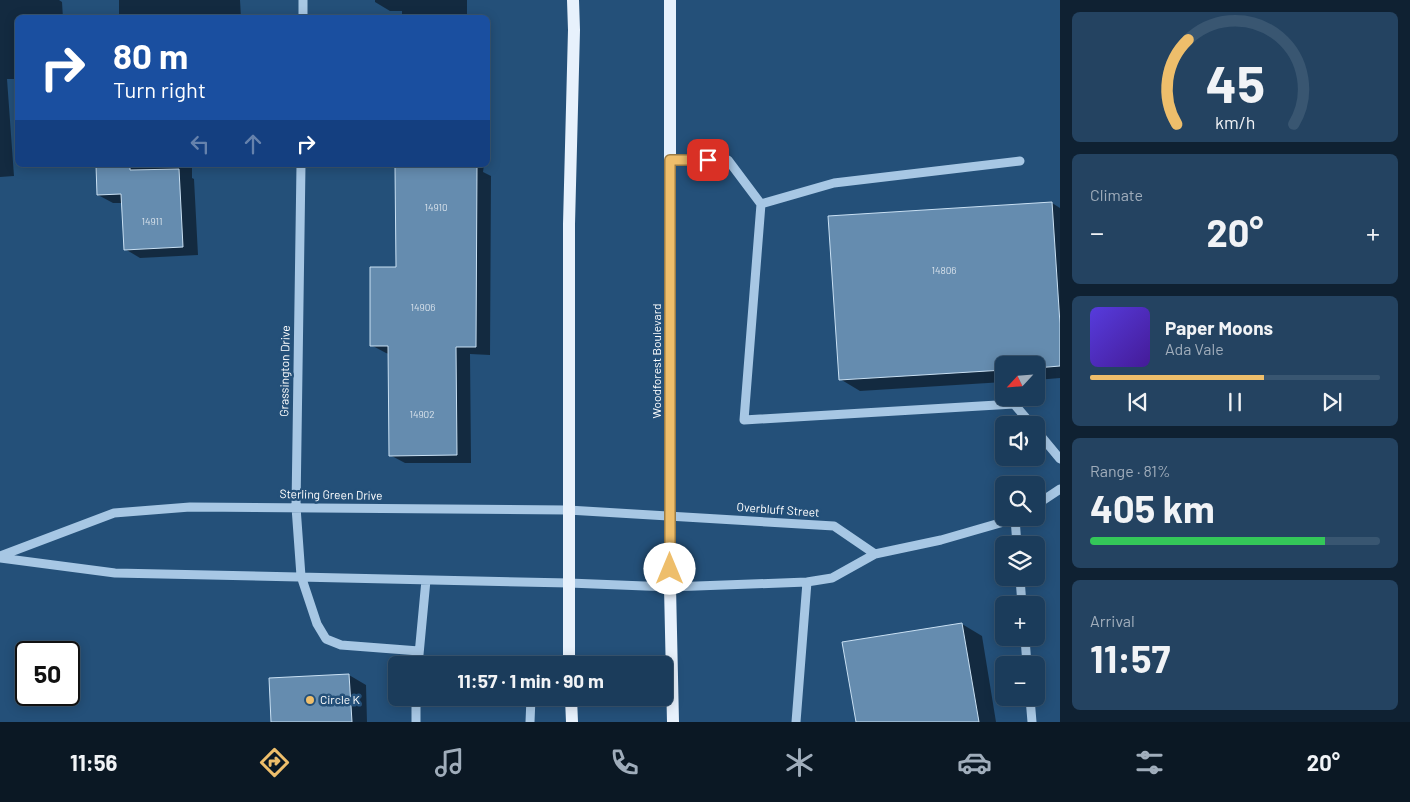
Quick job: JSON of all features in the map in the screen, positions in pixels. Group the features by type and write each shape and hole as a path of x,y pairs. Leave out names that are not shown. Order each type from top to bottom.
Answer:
{"main road":[{"path":"569,656 568,234 574,30 573,0"},
{"name":"Woodforest Boulevard","path":"670,0 670,587 673,722"},
{"path":"571,706 572,722"}],"street":[{"path":"303,15 304,0"},
{"path":"670,160 728,160 761,204 744,420 1014,404 1024,416"},
{"path":"761,204 834,184 1020,161"},
{"name":"Grassington Drive","path":"301,167 296,508 301,576 317,624 326,639 341,645 419,651"},
{"path":"1045,441 1060,459"},
{"path":"1045,498 1060,489"},
{"name":"Sterling Green Drive","path":"0,557 114,512 190,507 568,510 670,516"},
{"name":"Overbluff Street","path":"670,516 834,526 875,554"},
{"path":"670,587 807,582 832,578 875,554 942,540 995,524"},
{"name":"Sterling Green Drive","path":"0,557 115,573 301,576 670,587"},
{"path":"419,656 426,580"},
{"path":"796,722 807,582"},
{"path":"416,706 416,722"},
{"path":"530,722 531,706"},
{"path":"1031,706 1032,722"}],"building":[{"path":"96,167 130,167 130,170 179,169 183,247 124,250 121,194 97,195"},
{"path":"395,167 477,167 476,347 456,347 457,455 389,456 388,346 370,346 370,267 396,267"},
{"path":"1052,202 1060,324 1060,366 1045,367 1045,356 995,356 995,371 839,380 828,216"},
{"path":"962,623 979,722 856,722 842,642"},
{"name":"Circle K","path":"349,674 352,722 271,722 269,678"}],"place":[{"name":"Circle K","path":"310,700"}],"route":[{"path":"670,569 670,160 708,160"}]}
